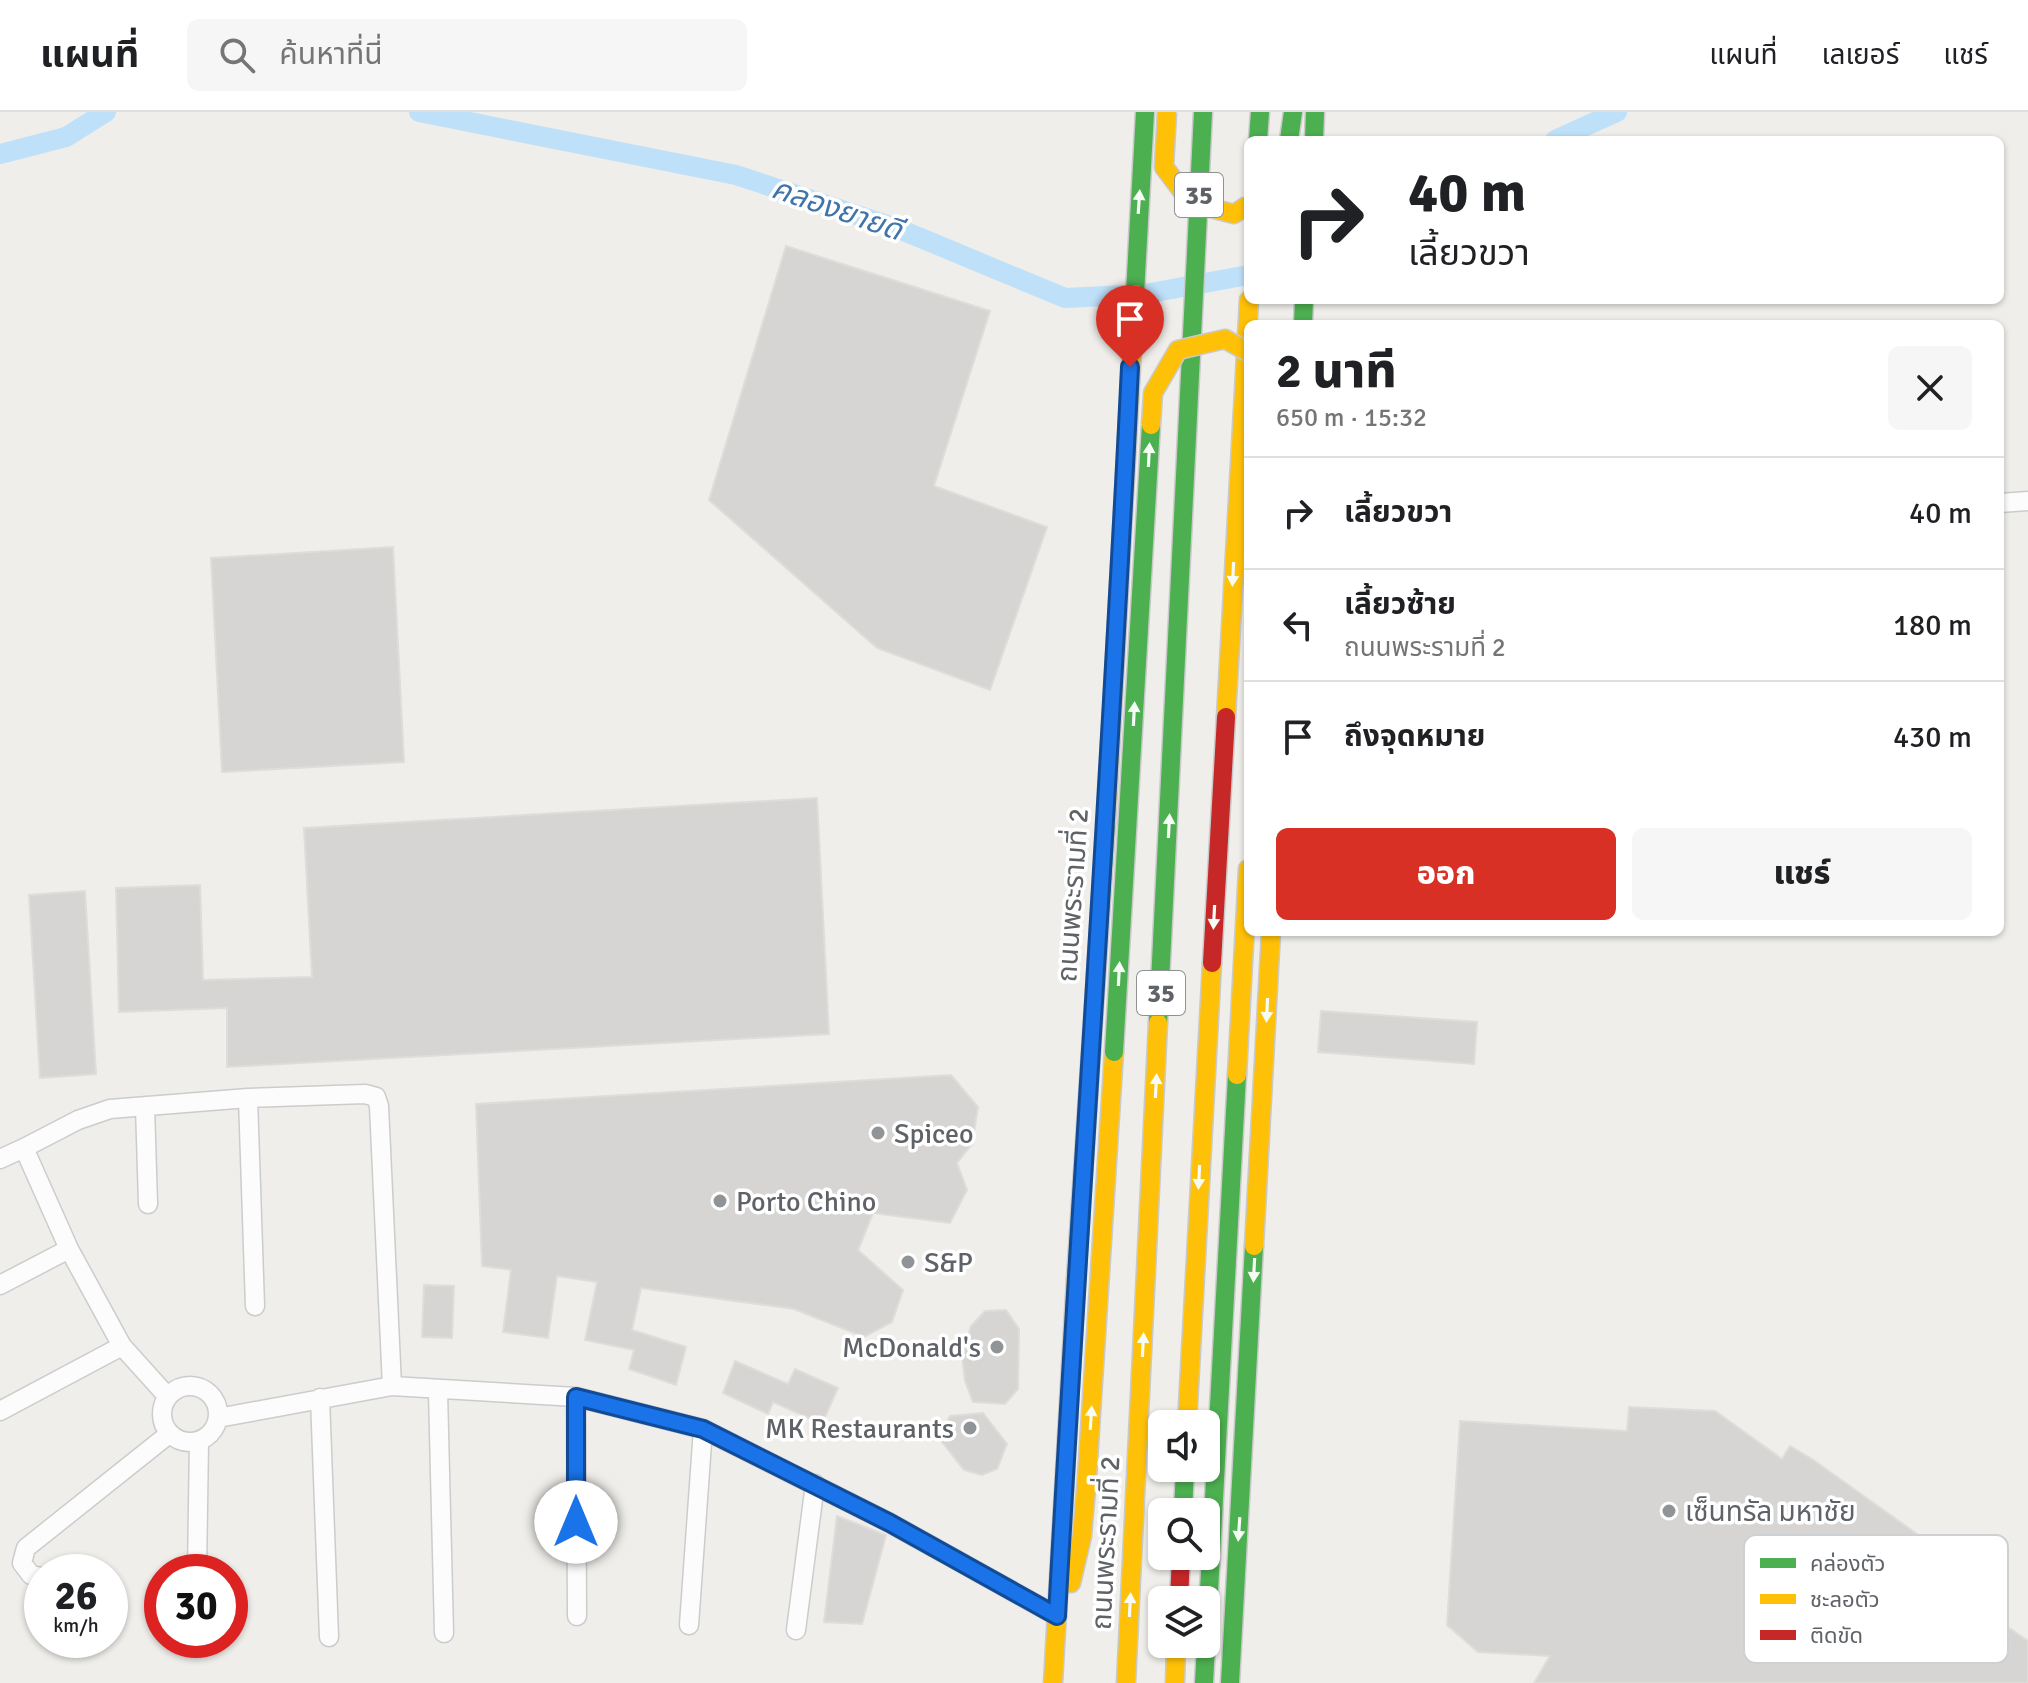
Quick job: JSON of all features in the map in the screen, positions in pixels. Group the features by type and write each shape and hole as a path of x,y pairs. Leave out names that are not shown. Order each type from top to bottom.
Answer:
{"main road":[{"name":"ถนนพระรามที่ 2","path":"1053,1683 1088,1061 1109,783 1145,112"},
{"path":"1167,112 1164,167 1191,203 1234,214 1244,208"},
{"name":"ถนนพระรามที่ 2","path":"1126,1683 1203,112"},
{"path":"1258,136 1260,112"},
{"path":"1290,136 1293,112"},
{"path":"1314,136 1315,112"},
{"path":"1053,1661 1082,1536 1153,393 1178,350 1225,339 1244,350"},
{"name":"35","path":"1188,1410 1244,391"},
{"path":"1204,1683 1244,936"},
{"path":"1230,1683 1271,936"},
{"path":"1175,1683 1176,1658"}],"street":[{"path":"2004,503 2028,501"},
{"path":"0,1159 78,1120 110,1109 248,1098 365,1094 376,1097 379,1106 392,1386"},
{"path":"248,1098 255,1306"},
{"path":"145,1106 148,1204"},
{"path":"24,1148 69,1249 122,1346 168,1397"},
{"path":"0,1285 69,1249"},
{"path":"0,1411 122,1346"},
{"path":"218,1418 392,1386 438,1392 576,1397 703,1429 815,1484 1057,1616"},
{"path":"183,1387 201,1388 214,1400 218,1418 212,1432 199,1441 183,1442 169,1434 162,1412 168,1397 183,1387"},
{"path":"438,1392 444,1633"},
{"path":"576,1397 577,1616"},
{"path":"320,1398 329,1637"},
{"path":"689,1625 703,1429"},
{"path":"24,1554 26,1548 169,1434"},
{"path":"197,1554 199,1441"},
{"path":"796,1630 815,1484"}],"building":[{"path":"786,246 990,311 934,486 1047,527 990,690 877,648 709,500"},
{"path":"393,547 404,762 222,772 211,558"},
{"path":"817,798 829,1034 227,1067 227,1008 119,1012 116,888 200,885 203,980 312,977 304,828"},
{"path":"85,891 96,1074 40,1078 29,895"},
{"path":"1321,1011 1477,1022 1474,1064 1318,1052"},
{"name":"Porto Chino","path":"951,1075 978,1107 972,1144 957,1163 967,1190 950,1223 873,1213 858,1250 903,1290 892,1322 864,1337 794,1309 641,1288 632,1330 686,1347 676,1385 629,1369 634,1350 585,1340 597,1282 557,1276 548,1338 503,1332 511,1270 482,1266 476,1104"},
{"path":"424,1285 454,1286 452,1338 422,1337"},
{"path":"1006,1310 1019,1329 1018,1389 1005,1404 973,1402 965,1381 962,1356 971,1326 985,1311"},
{"path":"735,1361 788,1384 795,1369 838,1388 822,1424 773,1402 768,1414 723,1393"},
{"name":"เซ็นทรัล มหาชัย","path":"1629,1407 1715,1411 1782,1459 1790,1446 1812,1459 1918,1535 1744,1535 1744,1663 2008,1663 2008,1627 2028,1641 2028,1683 1534,1683 1550,1656 1478,1652 1447,1625 1460,1421 1627,1431"},
{"path":"983,1413 1007,1444 997,1469 982,1475 964,1470 939,1438 950,1416"},
{"path":"837,1516 886,1535 862,1624 824,1622"}],"waterway":[{"name":"คลองยายดี","path":"0,154 66,137 106,112"},
{"name":"คลองยายดี","path":"419,112 736,175 899,229 1065,298 1145,294 1244,276"},
{"name":"คลองยายดี","path":"1564,136 1617,112"}],"traffic: fast":[{"path":"1135,294 1145,112"},
{"path":"1158,1023 1203,112"},
{"path":"1258,136 1260,112"},
{"path":"1290,136 1293,112"},
{"path":"1314,136 1315,112"},
{"path":"1303,320 1304,304"},
{"path":"1114,1052 1151,425"},
{"path":"1076,1279 1106,823"},
{"path":"1204,1683 1237,1075"},
{"path":"1230,1683 1254,1246"},
{"path":"1184,1482 1184,1498"}],"traffic: slow":[{"path":"1167,112 1164,167 1191,203 1234,214 1244,208"},
{"path":"1106,823 1135,294"},
{"path":"1248,320 1249,304"},
{"path":"1151,425 1153,393 1178,350 1225,339 1244,350"},
{"path":"1226,717 1244,391"},
{"path":"1237,1075 1244,936"},
{"path":"1254,1246 1271,936"},
{"path":"1188,1410 1212,963"},
{"path":"1126,1683 1158,1023"},
{"path":"1071,1583 1082,1536 1087,1477 1114,1052"},
{"path":"1053,1683 1076,1279"},
{"path":"1175,1683 1176,1658"}],"traffic: jam":[{"path":"1212,963 1226,717"},
{"path":"1180,1570 1180,1586"}],"place":[{"name":"Spiceo","path":"878,1133"},
{"name":"Porto Chino","path":"720,1201"},
{"name":"S&P","path":"908,1262"},
{"name":"McDonald's","path":"997,1347"},
{"name":"MK Restaurants","path":"970,1428"},
{"name":"เซ็นทรัล มหาชัย","path":"1669,1511"}],"route":[{"path":"576,1522 576,1397 703,1429 890,1523 1057,1616 1088,1061 1109,783 1130,367"}]}
